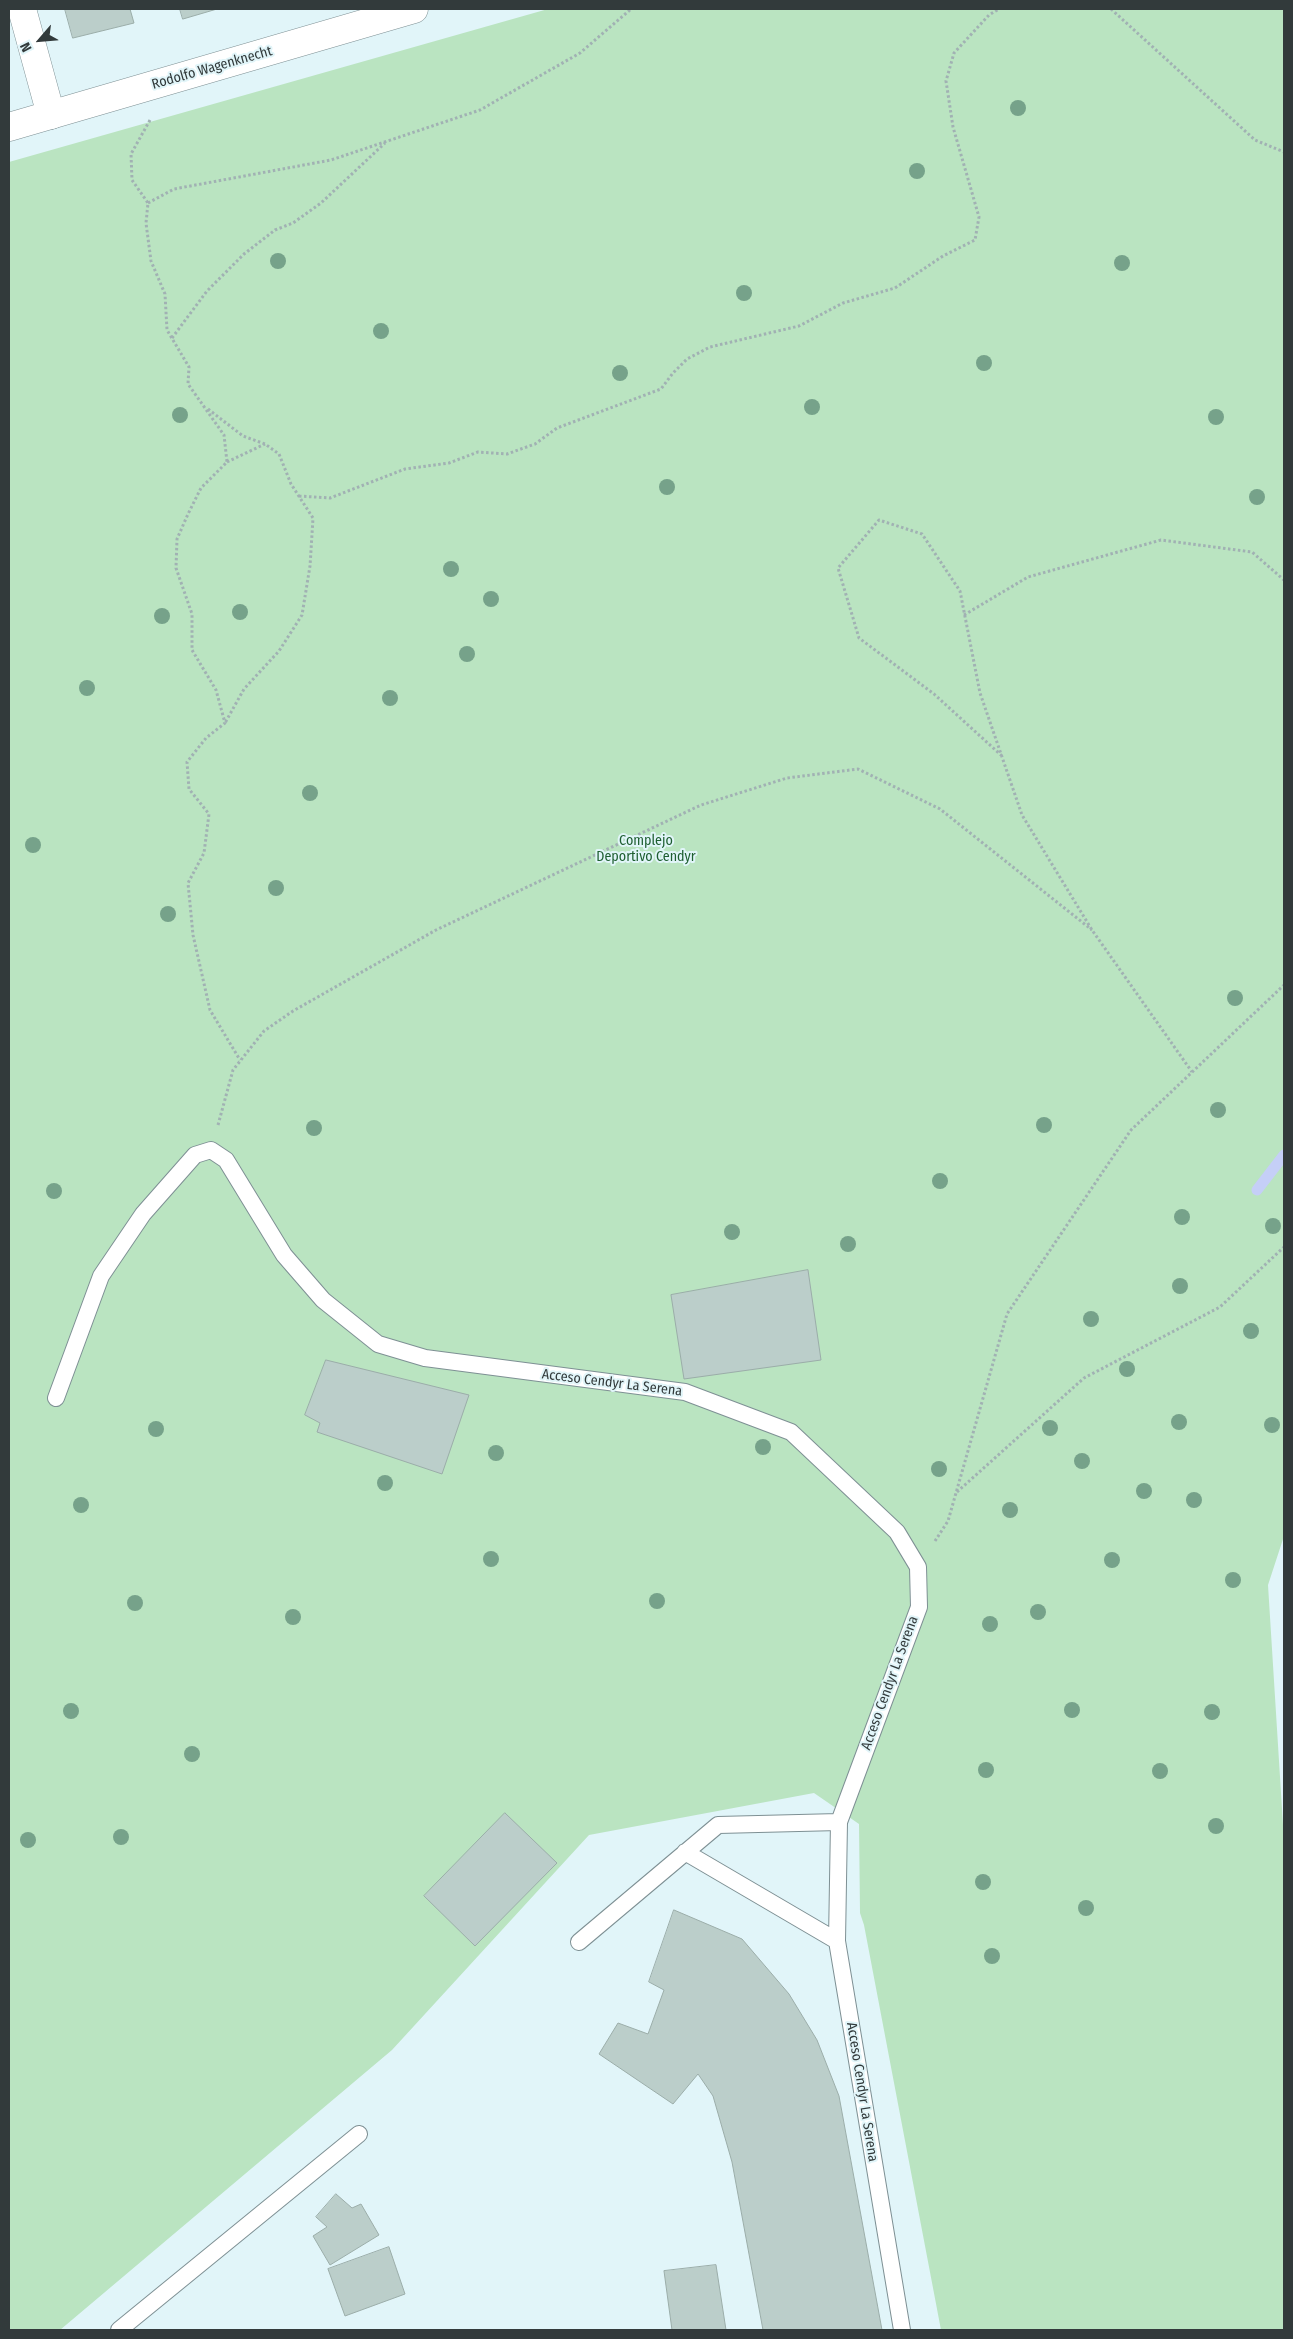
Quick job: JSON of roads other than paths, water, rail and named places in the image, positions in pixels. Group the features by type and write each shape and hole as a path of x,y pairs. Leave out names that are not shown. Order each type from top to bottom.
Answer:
{"street":[{"path":"22,9 51,115"},
{"name":"Rodolfo Wagenknecht","path":"9,127 414,9"}],"lane":[{"name":"Acceso Cendyr La Serena","path":"56,1398 102,1276 144,1214 195,1155 211,1150 226,1160 284,1255 323,1300 378,1344 425,1358 685,1392 791,1432 897,1532 918,1566 919,1607 839,1822 837,1941 902,2330"},
{"path":"579,1942 718,1825 839,1822"},
{"path":"685,1852 837,1941"},
{"path":"119,2330 359,2134"}],"waterway":[{"path":"1257,1190 1284,1155"}],"park label":[{"name":"Complejo Deportivo Cendyr","path":"646,850"}]}
